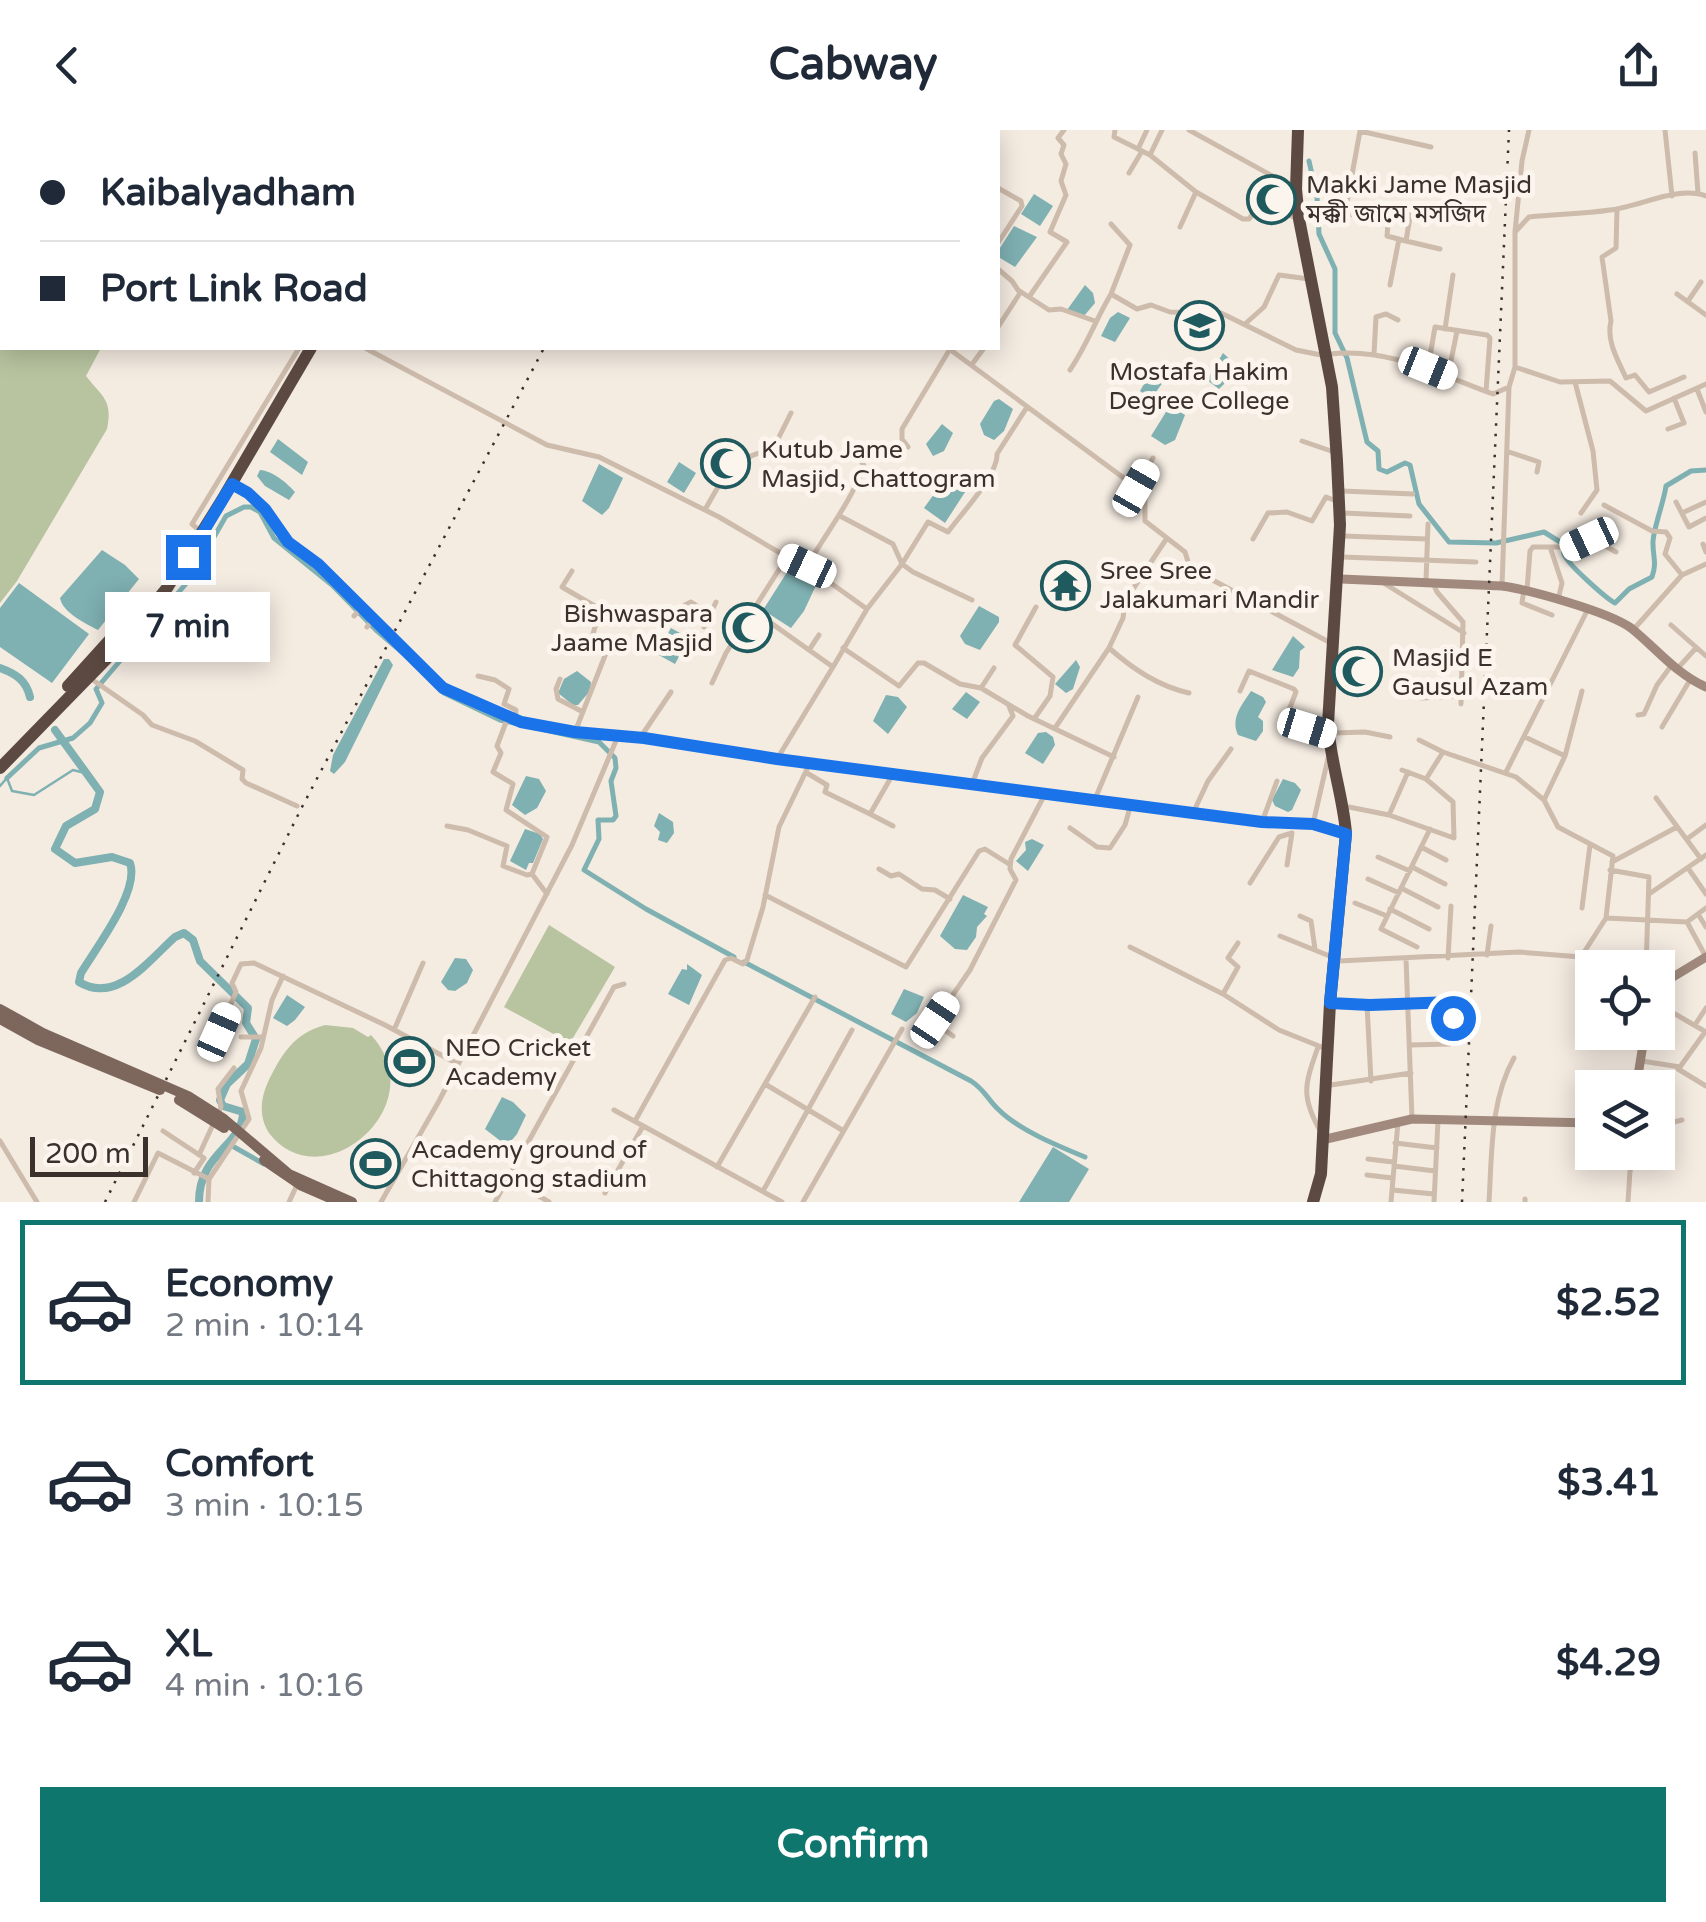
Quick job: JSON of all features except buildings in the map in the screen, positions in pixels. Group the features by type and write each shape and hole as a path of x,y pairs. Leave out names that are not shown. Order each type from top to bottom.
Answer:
{"highway":[{"path":"1302,130 1296,189 1299,219 1311,279 1336,354"},
{"path":"1302,130 1304,217 1336,354 1332,387 1343,536 1330,751 1346,834 1337,959"},
{"path":"0,764 93,680 167,588 309,350"},
{"path":"1316,1202 1351,834 1349,807 1331,734 1331,643 1342,502"},
{"path":"0,764 203,533"},
{"path":"1324,1138 1322,1048 1332,1003"}],"main road":[{"path":"0,1009 42,1033 188,1096 224,1119 289,1174 352,1202"},
{"path":"0,1019 49,1046 184,1102 220,1124 285,1176 338,1202"}],"street":[{"path":"1029,297 1067,242 1050,232 1066,194 1060,181 1066,164 1061,154 1064,145 1058,138 1064,130"},
{"path":"1115,130 1114,137 1150,155 1196,192 1243,219 1249,219 1264,205 1299,219"},
{"path":"1128,173 1147,130"},
{"path":"1150,155 1162,130"},
{"path":"1189,130 1296,189"},
{"path":"1431,147 1358,130 1345,213 1388,224 1387,236 1440,249"},
{"path":"1502,586 1510,387 1516,367 1515,232 1529,130"},
{"path":"1666,130 1672,196"},
{"path":"1695,152 1698,193"},
{"path":"1000,189 1021,201 1022,206 1000,240"},
{"path":"1180,227 1196,192"},
{"path":"1515,232 1530,217 1617,210 1672,196 1706,196"},
{"path":"1390,285 1412,210"},
{"path":"1617,210 1616,248 1602,256 1611,321 1608,331 1614,352 1626,378 1636,376 1649,392 1684,377"},
{"path":"1070,370 1111,294 1130,245 1111,224"},
{"path":"1000,271 1018,290 1049,310 1061,309 1095,322"},
{"path":"1246,324 1264,307 1279,275 1311,279"},
{"path":"1445,329 1454,275"},
{"path":"1688,302 1701,282"},
{"path":"1000,324 1020,296 1018,290"},
{"path":"1111,294 1137,309 1151,306 1170,312 1212,311 1296,350 1374,355 1428,368 1500,394 1510,387"},
{"path":"1677,294 1705,313"},
{"path":"1374,355 1376,317 1386,314 1398,320"},
{"path":"1428,368 1435,328 1490,338 1486,391"},
{"path":"1448,376 1457,331"},
{"path":"203,533 192,524 298,350"},
{"path":"369,350 547,446 600,458 705,510 807,566 868,609"},
{"path":"908,447 902,439 902,429 948,350"},
{"path":"952,350 1136,488 1145,499 1145,521 1185,552 1194,570 1331,643"},
{"path":"973,363 983,350"},
{"path":"1516,367 1546,380 1610,381 1646,411 1706,384"},
{"path":"1575,382 1593,452 1597,490 1581,513"},
{"path":"1697,389 1706,412"},
{"path":"1668,429 1684,422 1674,398"},
{"path":"777,759 868,609 928,522 948,532 987,479 998,461 997,454 1027,407"},
{"path":"705,510 732,464 750,454 773,450 791,412"},
{"path":"1302,441 1338,449"},
{"path":"1509,452 1539,462 1538,472"},
{"path":"1136,488 1153,458"},
{"path":"807,566 840,516 864,467 860,460"},
{"path":"232,484 265,509 288,542 318,564 371,622 451,695 496,716 527,726 599,738 640,738 1293,829"},
{"path":"1342,502 1413,494"},
{"path":"1253,539 1268,513 1287,512 1312,520 1326,497 1410,516"},
{"path":"1676,502 1689,527 1706,518"},
{"path":"1682,513 1706,502"},
{"path":"1604,505 1655,532 1666,532 1670,538 1665,554 1682,575"},
{"path":"840,516 894,544 902,564 972,600"},
{"path":"1428,524 1426,560 1430,583 1464,622 1461,704"},
{"path":"1343,536 1427,539"},
{"path":"1055,728 1110,648 1123,618 1125,601 1167,538"},
{"path":"1552,615 1522,603 1531,548 1570,548 1591,538 1616,552"},
{"path":"1704,544 1706,552"},
{"path":"1550,547 1562,583 1558,600"},
{"path":"712,683 726,653 787,557"},
{"path":"1342,557 1476,562"},
{"path":"1633,630 1682,575 1706,564"},
{"path":"572,571 562,587 600,609 593,634 608,648 575,732"},
{"path":"1340,579 1525,589 1620,621 1690,680 1706,686"},
{"path":"1381,582 1464,634"},
{"path":"1660,584 1668,591"},
{"path":"677,616 691,602 710,614"},
{"path":"704,627 716,602"},
{"path":"354,616 361,608"},
{"path":"1034,718 1050,696 1054,677 1015,646 1036,608"},
{"path":"754,611 833,667"},
{"path":"1506,772 1587,611"},
{"path":"1671,625 1706,656"},
{"path":"809,650 819,635"},
{"path":"844,648 899,686 918,663 924,663 960,684 980,688 1114,756"},
{"path":"1110,648 1142,674 1188,694"},
{"path":"1638,715 1644,714 1657,685 1696,648"},
{"path":"980,688 994,668"},
{"path":"1240,691 1250,671 1294,688 1296,692 1285,720 1331,734 1365,732 1390,737"},
{"path":"478,676 509,689 504,704 516,710 497,746 501,754 493,772 512,784 506,810 547,837 532,874"},
{"path":"560,679 558,699 581,711"},
{"path":"93,680 143,714 152,725 195,740 243,770 242,779 246,782 297,806"},
{"path":"1662,727 1690,680"},
{"path":"1544,800 1565,756 1582,691"},
{"path":"640,738 671,692"},
{"path":"1421,698 1461,696"},
{"path":"1095,799 1138,697"},
{"path":"972,784 982,758 1013,716 1009,706"},
{"path":"382,1202 548,894 586,816 618,736"},
{"path":"1525,737 1565,756"},
{"path":"1419,740 1506,772 1544,800 1558,827 1613,856 1606,918 1585,950"},
{"path":"1193,813 1208,781 1232,749"},
{"path":"1313,824 1330,751"},
{"path":"1426,779 1443,752"},
{"path":"636,1121 725,960 745,962 766,895 779,827 810,764"},
{"path":"1349,807 1455,836 1453,802 1426,779 1406,771 1389,815"},
{"path":"807,773 827,785 825,792 893,826"},
{"path":"870,814 894,774"},
{"path":"1262,822 1277,780"},
{"path":"1009,864 1045,794"},
{"path":"1649,894 1703,857 1656,798"},
{"path":"1070,828 1097,847 1110,848 1125,825 1131,804"},
{"path":"1250,884 1280,837 1293,829 1313,824 1346,834"},
{"path":"1686,839 1706,824"},
{"path":"447,826 507,846 503,866 532,874"},
{"path":"1612,862 1677,826"},
{"path":"1417,947 1382,931 1431,828"},
{"path":"1287,864 1293,829"},
{"path":"1582,908 1590,844"},
{"path":"1421,847 1446,860"},
{"path":"766,895 906,967 982,849 1009,864 1016,880 970,970 934,1022 953,1036"},
{"path":"1378,857 1445,884"},
{"path":"1688,868 1706,894"},
{"path":"879,869 950,899"},
{"path":"1610,870 1648,876 1647,950"},
{"path":"532,874 548,894"},
{"path":"1368,879 1438,907"},
{"path":"1355,902 1429,929"},
{"path":"1448,958 1451,906"},
{"path":"1606,918 1687,922 1706,908"},
{"path":"1698,914 1706,928"},
{"path":"1300,916 1311,921 1315,949"},
{"path":"1675,976 1706,957 1687,922"},
{"path":"1487,956 1491,926"},
{"path":"1280,936 1337,959 1448,958 1520,952 1575,957"},
{"path":"1223,994 1238,967 1228,956 1238,944"},
{"path":"1130,947 1223,994 1279,1030 1322,1048"},
{"path":"1406,959 1412,1120"},
{"path":"214,1030 219,1032 236,992 232,983 241,964 254,963 458,1064"},
{"path":"394,1030 423,963"},
{"path":"208,1202 207,1179 249,1119 241,1091 283,976"},
{"path":"495,1202 614,987 624,984"},
{"path":"717,1167 814,999"},
{"path":"1332,1003 1452,1002 1453,1018"},
{"path":"1367,1005 1371,1081"},
{"path":"1694,1024 1706,1008"},
{"path":"1675,1013 1706,1032 1683,1064 1676,1067"},
{"path":"763,1191 852,1030"},
{"path":"803,1202 900,1031"},
{"path":"241,1036 258,1037"},
{"path":"1410,1045 1450,1044"},
{"path":"1641,1070 1643,1050"},
{"path":"1489,1202 1496,1102 1514,1058"},
{"path":"1642,1061 1676,1067 1706,1086"},
{"path":"199,1155 221,1107 218,1089 234,1068"},
{"path":"1330,1085 1411,1073"},
{"path":"766,1084 842,1130"},
{"path":"614,1110 782,1202"},
{"path":"1324,1138 1412,1120 1575,1123"},
{"path":"1391,1190 1434,1198 1438,1120"},
{"path":"1675,1122 1682,1120"},
{"path":"1391,1202 1398,1122"},
{"path":"604,1193 643,1126"},
{"path":"163,1131 204,1158 196,1174"},
{"path":"0,1141 36,1202"},
{"path":"1395,1143 1437,1148"},
{"path":"134,1202 158,1153 207,1179"},
{"path":"1368,1159 1435,1171"},
{"path":"1628,1202 1631,1170"},
{"path":"1367,1175 1392,1178"},
{"path":"289,1202 296,1187"},
{"path":"532,1192 548,1202"}],"green space":[{"path":"0,350 100,350 86,376 105,399 107,429 0,603"},
{"path":"549,925 615,967 570,1043 504,1007"},
{"path":"325,1025 353,1028 371,1035 387,1062 390,1090 381,1115 364,1136 341,1151 316,1157 291,1151 269,1133 262,1101 273,1072 290,1046 305,1033"},
{"name":"NEO Cricket Academy","path":"416,1043 427,1050 408,1079 401,1074 399,1064"}],"water":[{"path":"1034,194 1053,206 1040,226 1021,214"},
{"path":"1014,226 1037,237 1015,267 1000,258 1000,248"},
{"path":"1085,285 1093,293 1095,303 1084,316 1067,310"},
{"path":"1118,312 1130,318 1115,342 1101,336 1110,318"},
{"path":"1223,353 1235,364 1219,389 1207,380"},
{"path":"1155,365 1168,375 1151,399 1140,391"},
{"path":"999,399 1013,409 1004,431 994,440 984,435 980,424"},
{"path":"1175,409 1185,415 1175,440 1165,445 1151,436 1166,412"},
{"path":"942,424 953,433 944,451 933,456 926,444"},
{"path":"278,439 308,462 302,475 270,452"},
{"path":"679,462 696,473 684,493 667,482"},
{"path":"599,464 623,478 602,515 582,501"},
{"path":"260,470 275,475 295,492 289,500 265,486 257,476"},
{"path":"947,476 956,478 967,489 945,523 924,508"},
{"path":"102,550 139,579 98,630 70,613 60,598"},
{"path":"791,566 818,581 791,628 763,610"},
{"path":"19,583 89,634 52,683 0,647 0,608"},
{"path":"979,606 999,617 980,650 965,644 960,636"},
{"path":"671,628 689,638 675,664 657,654"},
{"path":"1293,636 1305,647 1300,651 1299,668 1293,677 1272,670"},
{"path":"384,659 393,665 345,762 334,774 330,771 333,755"},
{"path":"1076,660 1080,667 1073,689 1066,693 1055,684"},
{"path":"577,671 591,682 590,691 578,705 573,705 558,693 564,679"},
{"path":"1251,691 1266,702 1258,717 1263,721 1263,731 1256,741 1238,735 1235,723"},
{"path":"966,692 980,702 967,719 952,709"},
{"path":"886,695 898,697 907,707 888,734 873,721"},
{"path":"1046,732 1055,745 1043,764 1025,753 1038,733"},
{"path":"526,776 539,779 546,791 537,808 525,815 512,805"},
{"path":"1283,779 1301,790 1288,812 1272,800"},
{"path":"659,813 673,822 674,833 667,843 658,840 660,832 654,826"},
{"path":"525,829 543,839 526,870 510,861"},
{"path":"1032,839 1044,845 1028,871 1016,861 1026,850 1025,842"},
{"path":"963,895 988,907 984,914 987,916 977,927 976,937 967,950 955,949 940,936"},
{"path":"455,958 466,959 473,970 467,983 455,991 441,982"},
{"path":"687,964 702,975 689,1005 668,994 682,969 687,970"},
{"path":"904,989 924,997 917,1013 906,1022 891,1014"},
{"path":"287,995 305,1007 287,1026 273,1018"},
{"path":"502,1097 526,1115 507,1146 485,1129"},
{"path":"1053,1147 1089,1169 1069,1202 1019,1202"}],"waterway":[{"path":"1309,161 1317,197 1319,234 1335,269 1335,333 1347,358 1367,442 1378,451 1379,469 1387,472 1405,463 1410,465 1419,504 1449,542 1496,543 1544,532 1565,545 1564,554 1572,565 1615,603 1629,589 1652,577 1653,539 1666,486 1691,471 1706,470"},
{"path":"7,778 39,748 73,738 90,723 102,703 96,689 190,579 226,516 244,507 260,512 274,538 332,585 410,659"},
{"path":"0,668 20,678 30,697"},
{"path":"425,673 444,693 500,720 599,742 615,758 611,781 616,816 613,820 598,820 599,839 584,870 734,957"},
{"path":"55,730 100,792 95,809 66,826 55,849 75,863 112,857 130,863 129,888 123,904 79,982 93,988 119,984 184,933 193,940 200,961 248,1008 246,1023 256,1039 248,1064 227,1084 220,1100 223,1106 243,1112 241,1124 206,1172 199,1202"},
{"path":"0,786 7,778 12,791 34,795 73,770 89,774"},
{"path":"744,962 971,1081 1017,1124 1085,1157"},
{"path":"227,1143 264,1164"}],"railway":[{"path":"1462,1202 1509,130"},
{"path":"105,1202 302,807 543,350"}],"place":[{"name":"Makki Jame Masjid মক্কী জামে মসজিদ","path":"1271,199"},
{"name":"Mostafa Hakim Degree College","path":"1199,326"},
{"name":"Kutub Jame Masjid, Chattogram","path":"726,464"},
{"name":"Sree Sree Jalakumari Mandir","path":"1065,585"},
{"name":"Bishwaspara Jaame Masjid","path":"748,628"},
{"name":"Masjid E Gausul Azam","path":"1357,672"},
{"name":"NEO Cricket Academy","path":"410,1062"},
{"name":"Academy ground of Chittagong stadium","path":"376,1164"}],"route":[{"path":"188,557 232,484 265,509 288,542 318,564 443,688 521,722 1262,822 1313,824 1346,834 1330,1003 1452,1002 1453,1018"}]}
